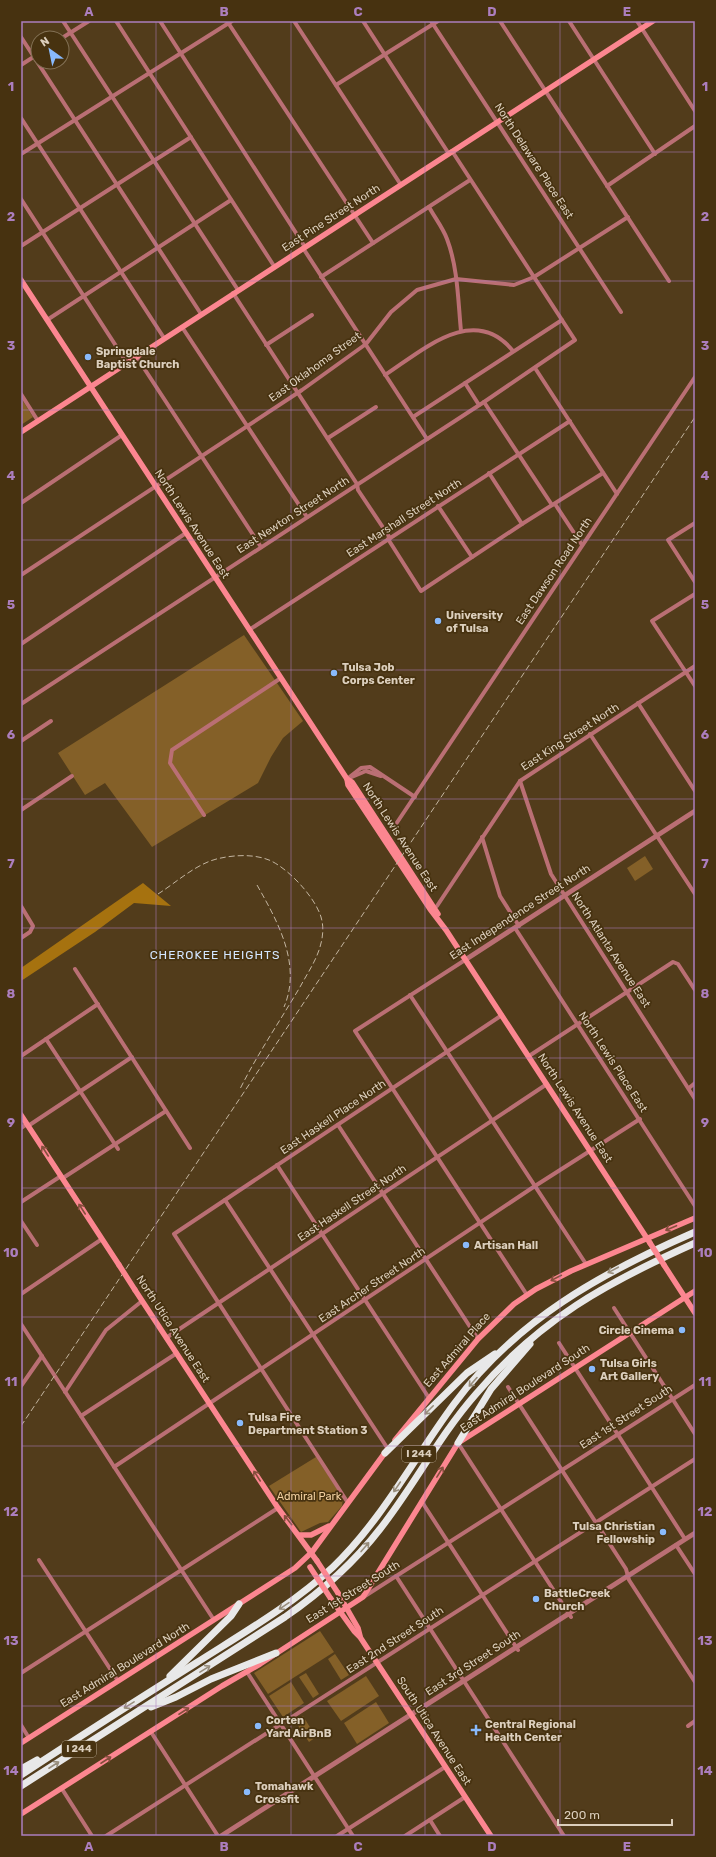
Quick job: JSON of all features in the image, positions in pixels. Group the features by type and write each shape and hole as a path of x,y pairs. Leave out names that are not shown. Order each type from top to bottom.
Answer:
{"highway":[{"name":"I 244","path":"21,1769 62,1748 287,1604 337,1563 370,1525 455,1402 510,1344 544,1315 586,1286 626,1264 695,1232"},
{"name":"I 244","path":"21,1786 285,1617 338,1576 380,1529 475,1394 512,1355 549,1323 587,1297 618,1279 695,1243"},
{"path":"458,1443 494,1385 549,1323"},
{"path":"386,1451 399,1441 467,1373 510,1344"},
{"path":"162,1684 231,1616 239,1604"},
{"path":"136,1712 176,1698 216,1677 276,1653"},
{"path":"21,1775 62,1748"}],"main road":[{"name":"East Pine Street North","path":"21,432 274,266 653,21"},
{"name":"North Lewis Avenue East","path":"21,280 347,779 348,785 529,1056 695,1313"},
{"name":"North Utica Avenue East","path":"21,1115 278,1508 312,1552"},
{"name":"East Admiral Place","path":"312,1552 386,1451 478,1339 502,1315 527,1295 556,1278 586,1264 649,1241 695,1218"},
{"name":"East Admiral Boulevard South","path":"363,1597 458,1443 695,1291"},
{"path":"300,1535 311,1535 330,1526"},
{"path":"239,1604 283,1576 306,1559 312,1552"},
{"name":"South Utica Avenue East","path":"312,1552 347,1608 358,1628 360,1636"},
{"name":"South Utica Avenue East","path":"306,1559 340,1612 354,1631 360,1636 491,1836"},
{"name":"East 1st Street South","path":"21,1814 363,1597"},
{"name":"East Admiral Boulevard North","path":"21,1743 239,1604"}],"street":[{"path":"63,21 195,224 266,345 357,484 358,490 421,591 522,524 603,473"},
{"path":"71,33 89,21"},
{"path":"116,21 148,73 274,266"},
{"path":"160,21 304,247 321,277 427,439"},
{"path":"294,21 401,184"},
{"path":"363,21 562,320 413,417"},
{"path":"336,85 432,23 438,21"},
{"path":"500,21 669,281"},
{"path":"569,21 655,154"},
{"path":"637,21 695,111"},
{"path":"21,154 75,119 112,98 148,73 229,22 373,243"},
{"name":"North Delaware Place East","path":"432,23 621,312"},
{"path":"21,37 30,52"},
{"path":"21,65 30,59"},
{"path":"42,70 201,314"},
{"path":"21,118 164,338"},
{"path":"607,186 695,126"},
{"path":"21,246 191,137"},
{"path":"321,277 470,180"},
{"path":"21,200 127,363"},
{"path":"47,320 231,200"},
{"path":"428,207 448,240 456,279 461,331"},
{"name":"East Oklahoma Street","path":"21,575 201,455 298,393 366,344 391,312 417,290 456,279 514,285 534,278 628,217"},
{"path":"266,345 312,316"},
{"name":"East Newton Street North","path":"21,704 484,402 575,340 562,320"},
{"path":"182,327 307,517"},
{"path":"385,374 446,336 461,331 474,330 493,335 508,344 513,351"},
{"path":"136,356 261,547"},
{"path":"535,368 617,494"},
{"name":"East Dawson Road North","path":"392,830 695,377"},
{"path":"465,383 479,405"},
{"path":"21,394 38,421"},
{"path":"484,402 518,454 582,545"},
{"path":"328,438 376,407"},
{"name":"East Marshall Street North","path":"249,630 570,421"},
{"path":"21,503 122,435"},
{"path":"489,473 522,524"},
{"path":"438,506 472,558"},
{"path":"695,523 668,540 695,582"},
{"path":"21,644 186,533"},
{"path":"695,594 652,621 695,686"},
{"name":"East King Street North","path":"437,906 520,781 695,666"},
{"path":"204,815 170,763 172,750 280,678"},
{"path":"638,703 695,791"},
{"path":"21,741 51,721"},
{"path":"590,734 695,894"},
{"path":"347,779 358,770 367,767 377,770 415,797"},
{"path":"21,810 72,776"},
{"name":"North Atlanta Avenue East","path":"520,781 548,868 695,1099"},
{"name":"East Independence Street North","path":"393,1088 355,1031 695,811"},
{"name":"North Lewis Place East","path":"482,837 500,896 517,927 695,1206"},
{"path":"21,906 33,926 30,932 21,938"},
{"path":"529,1056 675,962 695,990"},
{"path":"75,969 190,1148"},
{"path":"410,995 586,1264"},
{"path":"21,1056 98,1004"},
{"name":"East Haskell Place North","path":"219,1303 174,1234 502,1015"},
{"path":"46,1039 118,1149"},
{"path":"21,1128 28,1125 132,1057"},
{"path":"688,1088 695,1083"},
{"name":"East Haskell Street North","path":"166,1338 547,1084"},
{"path":"393,1088 527,1295"},
{"path":"21,1202 166,1111"},
{"name":"East Archer Street North","path":"114,1467 314,1335 535,1186 640,1119"},
{"path":"338,1125 478,1339"},
{"path":"277,1165 429,1398"},
{"path":"225,1200 314,1335 386,1451"},
{"path":"21,1221 37,1245"},
{"path":"21,1294 102,1240"},
{"path":"65,1392 106,1330 142,1301"},
{"path":"219,1303 348,1503"},
{"path":"614,1308 695,1434"},
{"path":"21,1324 214,1620"},
{"path":"559,1343 685,1539"},
{"path":"81,1416 176,1353"},
{"path":"21,1386 42,1356"},
{"name":"East 1st Street South","path":"363,1597 695,1385"},
{"path":"508,1387 628,1572 629,1580 695,1682"},
{"path":"458,1443 570,1615"},
{"name":"East 2nd Street South","path":"106,1836 695,1459"},
{"path":"422,1502 517,1649"},
{"path":"21,1673 278,1508"},
{"name":"East 3rd Street South","path":"221,1836 411,1714 517,1649 628,1575 695,1533"},
{"path":"676,1545 695,1574"},
{"path":"39,1560 118,1681"},
{"path":"396,1576 564,1836"},
{"path":"247,1672 354,1836"},
{"path":"688,1726 695,1721"},
{"path":"21,1726 29,1738"},
{"path":"151,1732 218,1836"},
{"path":"337,1836 445,1767"},
{"path":"62,1789 92,1836"},
{"path":"405,1836 465,1797"},
{"path":"430,1820 440,1836"}],"green space":[{"path":"21,398 33,417 21,425"},
{"path":"244,635 303,721 283,738 271,757 258,783 152,847 105,783 85,795 58,753"},
{"path":"645,856 653,869 635,881 627,868"},
{"name":"Admiral Park","path":"316,1457 343,1498 342,1506 328,1522 320,1523 301,1532 269,1486"},
{"path":"320,1631 334,1652 268,1694 254,1673"},
{"path":"335,1654 349,1675 341,1680 328,1659"},
{"path":"306,1673 319,1694 313,1698 299,1677"},
{"path":"366,1676 379,1696 341,1721 327,1701"},
{"path":"291,1682 304,1703 283,1717 269,1696"},
{"path":"376,1702 389,1723 357,1744 344,1723"},
{"path":"303,1716 316,1737 309,1742 295,1721"}],"shaded area":[{"path":"143,883 171,906 134,903 95,932 21,981 21,968"}],"railway":[{"path":"21,1426 695,417"},
{"path":"158,894 188,873 212,860 232,856 251,856 269,860 284,869 307,892 318,909 323,924 323,932 316,957 240,1089"},
{"path":"257,885 280,929 289,960 289,991 284,1007"}],"place":[{"name":"Springdale Baptist Church","path":"88,357"},
{"name":"University of Tulsa","path":"438,621"},
{"name":"Tulsa Job Corps Center","path":"334,673"},
{"name":"Artisan Hall","path":"466,1245"},
{"name":"Circle Cinema","path":"682,1330"},
{"name":"Tulsa Girls Art Gallery","path":"592,1369"},
{"name":"Tulsa Fire Department Station 3","path":"240,1423"},
{"name":"Tulsa Christian Fellowship","path":"663,1532"},
{"name":"BattleCreek Church","path":"536,1599"},
{"name":"Corten Yard AirBnB","path":"258,1726"},
{"name":"Central Regional Health Center","path":"476,1730"},
{"name":"Tomahawk Crossfit","path":"247,1792"}],"district":[{"name":"CHEROKEE HEIGHTS","path":"215,955"}]}
